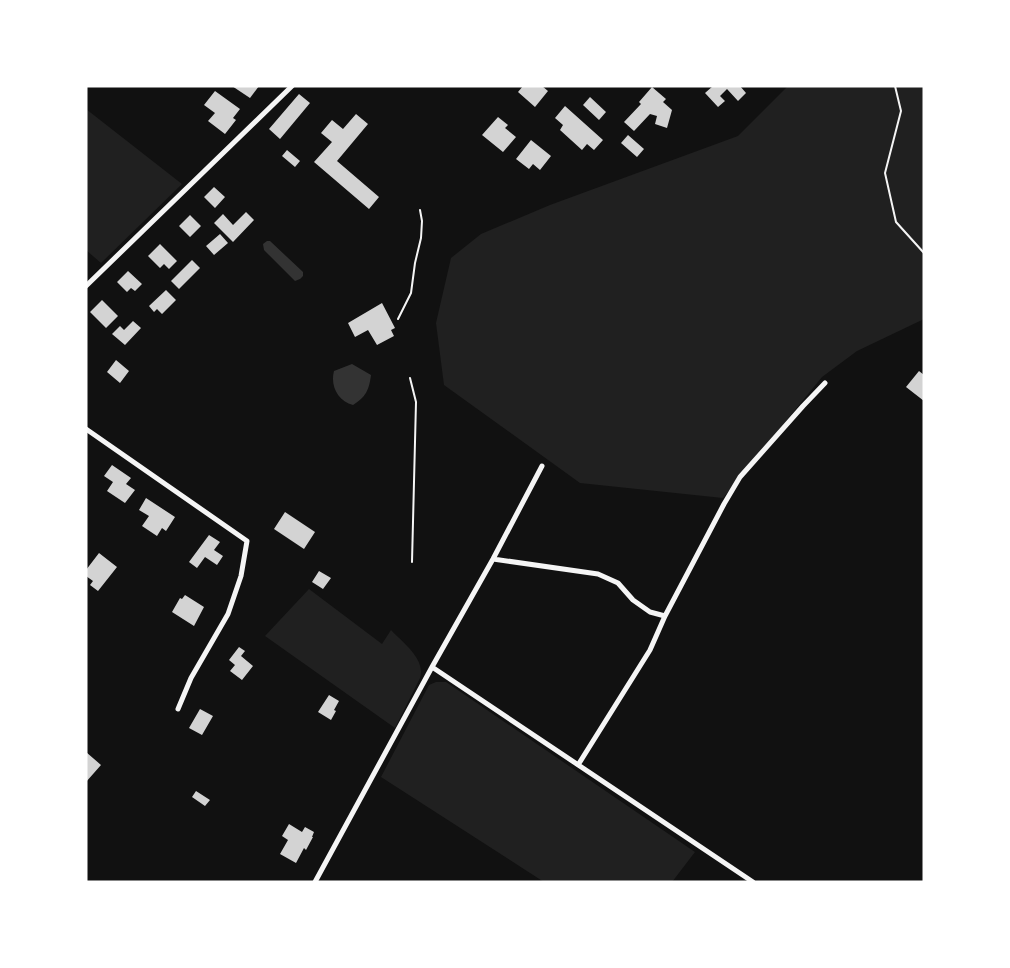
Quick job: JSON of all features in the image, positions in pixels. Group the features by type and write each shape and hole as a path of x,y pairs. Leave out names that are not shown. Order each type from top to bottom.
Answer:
{"street":[{"path":"86,286 292,86"},
{"path":"578,765 650,650 665,616 740,477 825,383"},
{"path":"86,429 247,541 242,576 228,614 191,678 178,709"},
{"path":"315,882 542,466"},
{"path":"493,559 598,574 618,583 633,600 650,612 665,616"},
{"path":"432,667 753,882"}],"path":[{"path":"895,86 901,111 886,173 896,222 924,253"},
{"path":"398,319 411,293 421,238 422,221 419,209"},
{"path":"410,378 416,402 412,562"}],"shaded area":[{"path":"788,86 924,86 924,319 857,351 822,377 723,498 580,483 444,385 436,323 451,258 481,234 550,205 738,136"},
{"path":"86,109 182,184 101,263 86,250"},
{"path":"267,241 303,272 300,279 295,281 264,250 263,244"},
{"path":"352,364 371,375 366,393 353,405 339,396 333,382 334,371"},
{"path":"309,589 382,644 391,630 417,658 420,678 395,728 265,636"},
{"path":"446,682 695,852 672,882 544,882 381,777 429,685"}],"building":[{"path":"232,86 259,86 250,98"},
{"path":"523,86 542,86 548,91 535,107 518,92"},
{"path":"713,86 740,86 746,93 738,101 727,89 720,96 725,101 718,107 705,93"},
{"path":"652,87 666,99 663,102 672,110 667,128 655,124 657,116 650,114 634,131 624,122"},
{"path":"215,91 240,109 233,118 236,120 225,134 208,121 215,113 204,105"},
{"path":"299,94 310,103 280,139 269,129"},
{"path":"590,97 606,112 599,120 583,105"},
{"path":"565,106 603,140 594,150 587,144 582,150 560,130 563,125 555,118"},
{"path":"356,114 368,124 337,161 379,197 369,209 314,162 332,142 321,133 332,120 343,129"},
{"path":"498,117 508,125 505,128 516,137 503,152 482,135"},
{"path":"628,135 644,149 637,157 621,143"},
{"path":"531,140 551,156 540,170 533,164 529,169 516,159"},
{"path":"287,150 300,161 295,167 282,156"},
{"path":"214,187 225,197 215,208 204,197"},
{"path":"246,212 254,220 233,242 214,223 223,214 233,225"},
{"path":"190,215 201,226 190,237 179,226"},
{"path":"220,234 228,243 214,255 206,246"},
{"path":"160,244 177,261 169,269 164,264 160,268 148,256"},
{"path":"192,260 200,268 179,289 171,281"},
{"path":"128,271 142,284 135,291 131,288 127,292 117,282"},
{"path":"166,290 176,300 162,314 157,309 154,312 149,306"},
{"path":"102,300 118,316 106,328 90,312"},
{"path":"382,303 395,328 391,330 394,336 377,345 368,330 355,337 348,323"},
{"path":"133,321 141,328 125,345 112,334 120,326 124,330"},
{"path":"116,360 129,371 120,383 107,372"},
{"path":"919,371 924,375 924,401 906,387"},
{"path":"112,465 131,478 126,484 135,490 125,503 107,491 113,482 104,476"},
{"path":"146,498 175,517 166,531 162,528 157,536 142,526 149,516 139,510"},
{"path":"285,512 315,532 304,549 274,529"},
{"path":"209,535 220,542 214,550 223,556 217,565 205,557 197,568 189,562"},
{"path":"99,553 117,567 98,591 90,585 93,581 86,576 86,570"},
{"path":"319,571 331,578 323,589 312,582"},
{"path":"185,595 204,607 194,626 172,612 180,598"},
{"path":"239,647 245,651 241,656 253,666 242,680 230,671 235,665 229,660"},
{"path":"329,695 339,701 331,720 318,712"},
{"path":"200,709 213,716 202,735 189,728"},
{"path":"86,752 101,765 86,782"},
{"path":"196,791 210,800 205,806 192,797"},
{"path":"289,824 302,832 305,827 314,832 306,850 304,848 296,863 280,854 288,840 282,836"}]}
